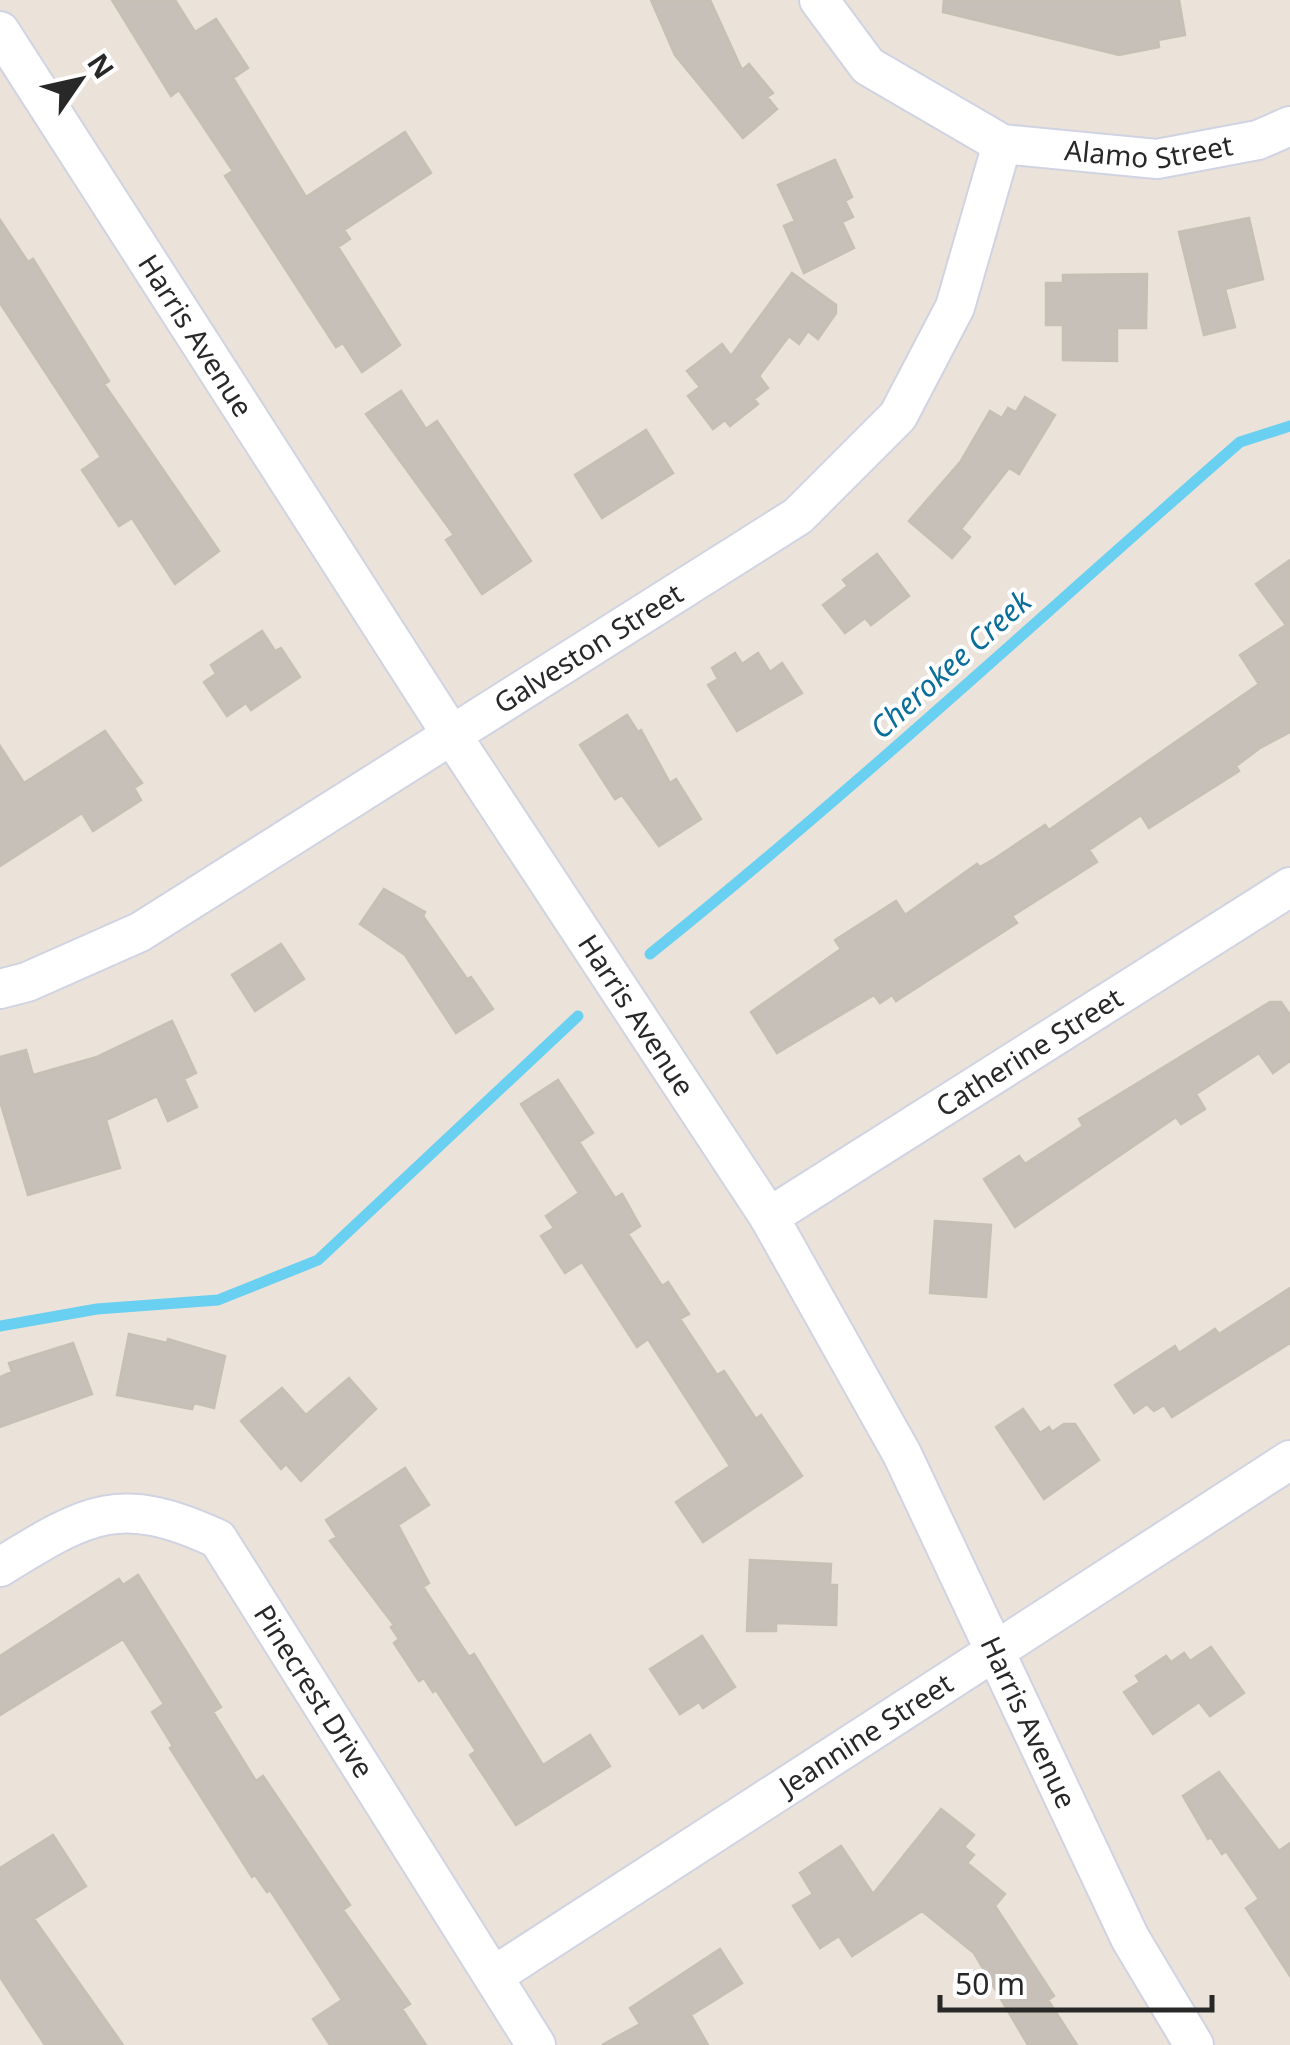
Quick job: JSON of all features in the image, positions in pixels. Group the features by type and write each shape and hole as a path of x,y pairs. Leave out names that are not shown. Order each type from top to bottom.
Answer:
{"street":[{"path":"820,0 868,66 1002,144"},
{"name":"Harris Avenue","path":"0,31 453,738 769,1217 902,1454 1130,1938 1194,2045"},
{"name":"Alamo Street","path":"1002,144 1157,160 1258,140 1290,126"},
{"name":"Galveston Street","path":"0,988 26,982 140,932 453,738 798,516 898,416 955,306 1002,144"},
{"name":"Catherine Street","path":"769,1217 1290,886"},
{"name":"Jeannine Street","path":"495,1976 1290,1460"},
{"name":"Pinecrest Drive","path":"0,1567 64,1528 123,1511 170,1516 218,1539 536,2045"}],"building":[{"path":"112,0 175,0 195,32 216,19 248,68 233,78 306,197 405,132 431,173 344,230 350,239 338,247 400,345 362,372 343,343 336,347 225,176 233,171 179,90 171,96"},
{"path":"651,0 710,0 742,70 749,64 773,93 767,97 777,109 743,138 675,55"},
{"path":"944,0 1179,0 1185,35 1158,40 1159,47 1119,55 943,12"},
{"path":"835,160 852,197 845,201 853,217 842,222 854,248 804,273 784,226 795,221 778,185"},
{"path":"1249,218 1263,279 1225,289 1235,327 1204,335 1179,232"},
{"path":"0,220 28,262 33,259 109,381 104,384 219,551 175,584 132,518 119,526 82,470 101,457 0,303"},
{"path":"792,273 836,305 836,313 818,339 808,331 799,344 789,336 759,376 768,388 754,399 758,404 730,426 725,420 713,429 688,396 700,387 687,371 722,344 731,356"},
{"path":"1147,274 1146,328 1117,328 1117,361 1063,360 1063,325 1046,325 1046,283 1063,283 1063,275"},
{"path":"401,391 426,429 437,421 531,561 482,594 446,540 454,535 366,414"},
{"path":"1025,397 1055,415 1019,474 1009,468 961,529 970,537 952,558 909,521 961,461 990,411 1002,418 1008,408 1016,412"},
{"path":"646,430 673,473 602,518 575,475"},
{"path":"877,554 909,596 871,625 865,618 845,633 823,605 848,586 843,580"},
{"path":"1290,560 1290,732 1260,748 1236,766 1239,771 1149,828 1141,815 1089,850 1097,862 1012,916 1017,923 896,1001 892,995 880,1003 874,995 777,1053 751,1012 841,949 835,940 896,901 905,915 977,864 980,867 994,859 1045,825 1049,830 1259,684 1240,655 1286,625 1256,584"},
{"path":"262,631 275,651 281,648 300,677 251,710 246,703 227,716 204,682 216,674 211,665"},
{"path":"735,653 742,664 758,653 770,672 782,663 802,693 737,731 708,685 718,679 712,668"},
{"path":"627,715 638,732 641,730 670,783 676,779 701,819 659,846 622,795 615,799 580,745"},
{"path":"105,731 142,783 134,788 141,800 93,831 82,813 0,866 0,746 24,783"},
{"path":"384,889 425,912 423,916 467,979 471,977 493,1009 456,1033 405,955 360,924"},
{"path":"281,944 304,979 255,1011 232,975"},
{"path":"1270,1002 1281,1002 1290,1015 1290,1061 1273,1073 1259,1053 1196,1094 1205,1109 1181,1124 1176,1117 1015,1227 984,1179 1019,1156 1025,1164 1083,1126 1079,1119"},
{"path":"172,1021 196,1073 184,1079 197,1107 168,1121 157,1096 106,1120 120,1168 28,1195 0,1101 0,1057 26,1050 33,1075 97,1057"},
{"path":"558,1080 593,1133 579,1142 615,1198 622,1194 640,1226 628,1234 662,1286 668,1282 689,1314 680,1319 717,1375 724,1371 756,1419 761,1415 802,1476 703,1542 676,1502 730,1466 648,1339 637,1347 582,1262 565,1273 541,1236 554,1228 546,1216 579,1193 521,1104"},
{"path":"935,1221 991,1225 986,1297 930,1293"},
{"path":"1290,1288 1290,1343 1172,1417 1164,1405 1154,1411 1147,1404 1134,1413 1115,1385 1175,1346 1179,1353 1215,1329 1219,1334"},
{"path":"129,1334 167,1343 168,1339 225,1356 214,1408 194,1403 192,1409 117,1395"},
{"path":"73,1343 92,1394 0,1427 0,1377 12,1372 9,1363"},
{"path":"349,1378 376,1409 301,1481 286,1464 281,1469 241,1421 282,1388 306,1415"},
{"path":"1023,1409 1040,1433 1049,1427 1052,1432 1064,1424 1075,1424 1099,1460 1044,1499 996,1427"},
{"path":"405,1468 429,1505 398,1525 429,1583 423,1587 469,1657 474,1654 543,1765 590,1735 610,1766 516,1825 470,1755 476,1751 436,1690 433,1692 424,1678 419,1681 394,1643 399,1639 391,1627 394,1625 330,1541 337,1537 326,1520"},
{"path":"750,1560 831,1564 830,1585 837,1585 836,1625 776,1623 776,1631 747,1631"},
{"path":"138,1575 221,1707 213,1712 256,1781 263,1776 350,1905 343,1910 410,2004 402,2009 426,2045 330,2045 313,2019 342,2000 270,1890 267,1892 255,1875 252,1877 170,1748 173,1746 152,1712 164,1704 123,1639 0,1715 0,1656 119,1579 123,1585"},
{"path":"702,1636 735,1687 703,1708 699,1702 680,1714 650,1669"},
{"path":"1211,1647 1244,1693 1210,1716 1199,1702 1153,1734 1124,1692 1140,1682 1136,1676 1166,1656 1171,1662 1184,1653 1190,1661"},
{"path":"1219,1772 1279,1851 1290,1843 1290,1976 1246,1908 1259,1899 1226,1851 1222,1854 1211,1837 1208,1839 1183,1796"},
{"path":"941,1809 974,1835 964,1847 974,1855 967,1863 1005,1894 995,1906 1054,1996 1048,2000 1077,2045 1028,2045 974,1953 922,1911 852,1956 839,1936 820,1948 793,1906 813,1894 800,1873 841,1846 873,1894"},
{"path":"53,1835 86,1886 34,1919 123,2045 45,2045 0,1977 0,1868"},
{"path":"720,1949 742,1983 691,2015 708,2045 602,2045 640,2024 630,2008"}],"waterway":[{"name":"Cherokee Creek","path":"650,954 874,765 1240,442 1290,426"},
{"name":"Cherokee Creek","path":"0,1326 97,1309 218,1300 318,1260 578,1016"}]}
